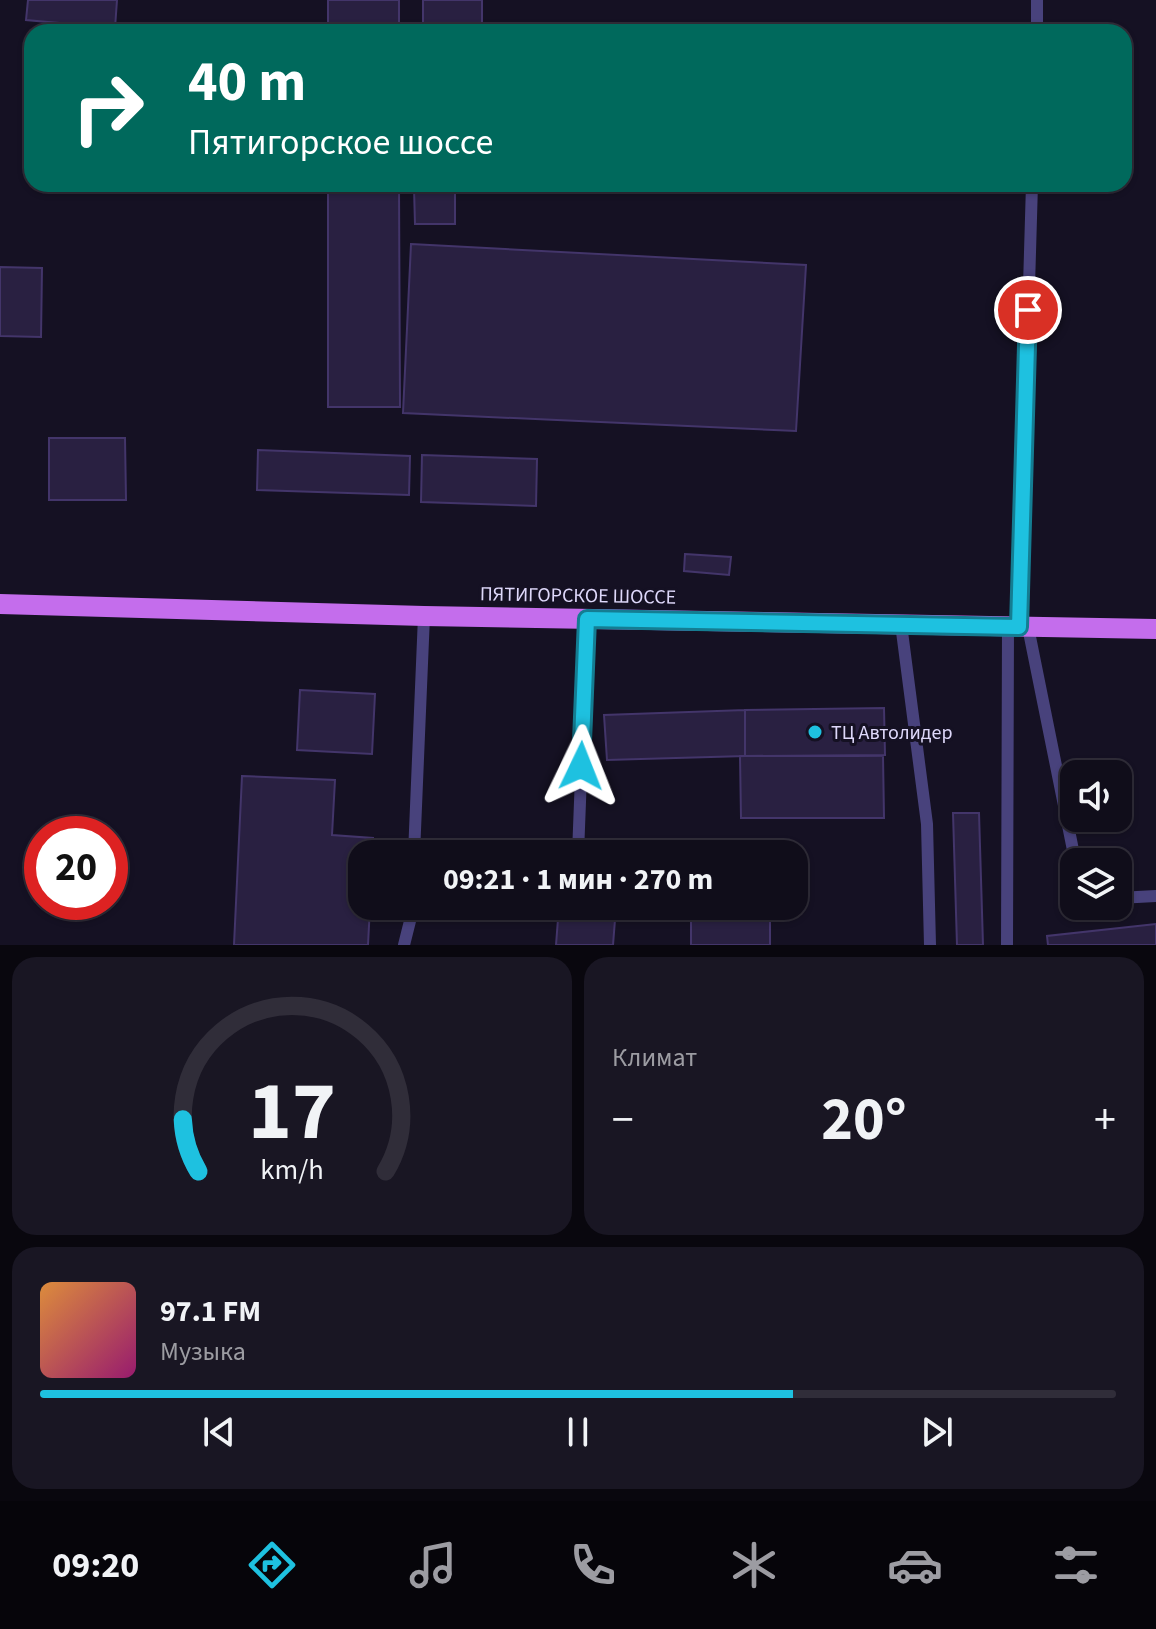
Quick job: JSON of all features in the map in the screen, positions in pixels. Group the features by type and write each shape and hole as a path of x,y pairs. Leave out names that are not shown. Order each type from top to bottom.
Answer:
{"main road":[{"name":"ПЯТИГОРСКОЕ ШОССЕ","path":"0,604 424,616 1156,629"}],"lane":[{"path":"1037,0 1037,24"},
{"path":"1007,945 1032,192"},
{"path":"415,840 424,616"},
{"path":"579,840 587,619"},
{"path":"901,624 927,824 930,945"},
{"path":"1018,627 1072,848"},
{"path":"1132,898 1156,896"},
{"path":"404,945 410,920"}],"building":[{"path":"28,0 117,0 115,24 26,20"},
{"path":"328,0 399,0 399,24 328,24"},
{"path":"423,0 482,0 482,24 423,24"},
{"path":"328,192 399,192 400,407 328,407"},
{"path":"414,192 455,192 455,224 415,224"},
{"path":"411,244 806,265 796,431 403,413"},
{"path":"0,267 42,268 41,337 0,336"},
{"path":"49,438 125,438 126,500 49,500"},
{"path":"258,450 410,456 409,495 257,490"},
{"path":"422,455 537,459 536,506 421,502"},
{"path":"685,554 731,557 729,575 684,571"},
{"path":"300,690 375,694 372,754 297,750"},
{"name":"ТЦ Автолидер","path":"884,708 885,755 745,756 745,710"},
{"path":"745,710 745,756 607,760 604,715"},
{"path":"740,756 883,756 884,818 741,818"},
{"path":"242,776 335,780 332,835 373,838 348,840 348,920 369,920 368,945 234,945"},
{"path":"953,813 979,813 983,945 957,945"},
{"path":"558,920 615,920 613,945 556,945"},
{"path":"691,920 770,920 770,945 691,945"},
{"path":"1156,924 1156,945 1048,945 1047,936"}],"place":[{"name":"ТЦ Автолидер","path":"815,732"}],"route":[{"path":"581,766 587,619 1019,627 1028,310"}]}
